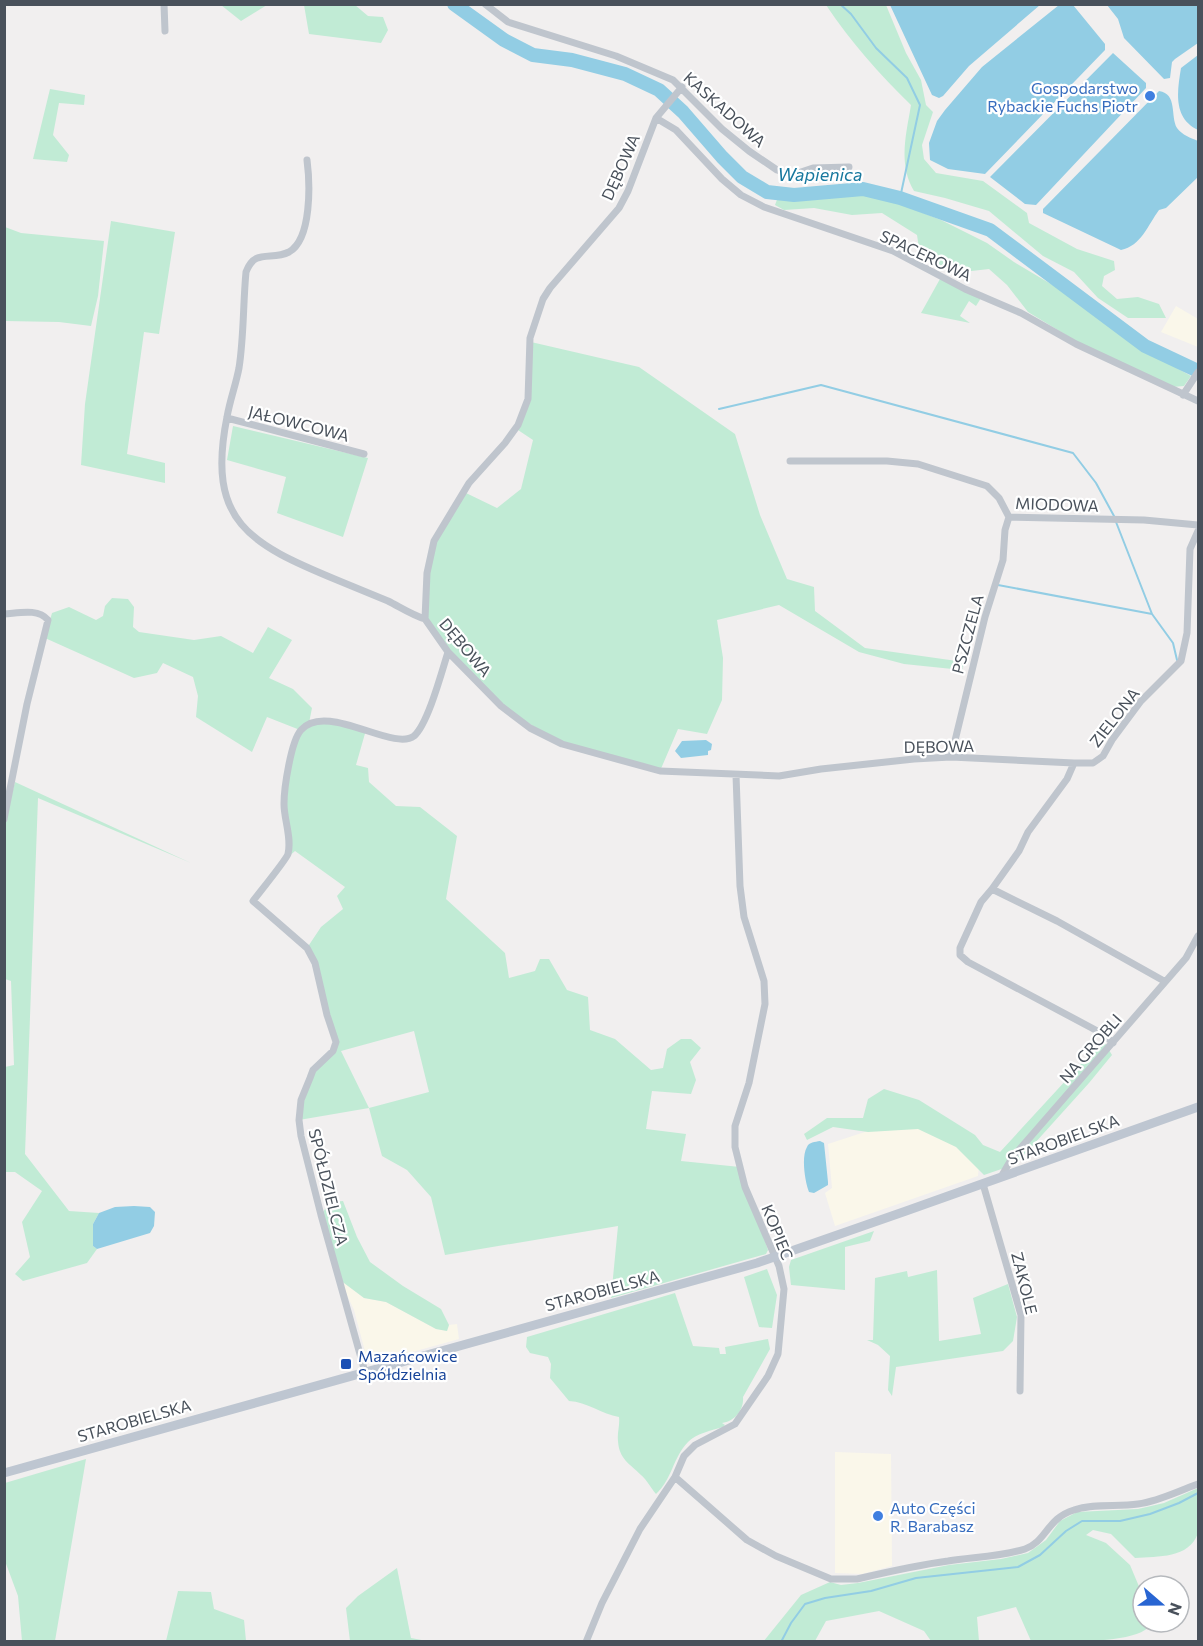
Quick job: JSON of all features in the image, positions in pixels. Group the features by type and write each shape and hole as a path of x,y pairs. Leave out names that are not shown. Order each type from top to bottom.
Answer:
{"street":[{"path":"164,4 165,31"},
{"name":"KASKADOWA","path":"485,4 508,22 616,56 673,80 722,129 777,170 792,175 813,168 849,166"},
{"name":"DĘBOWA","path":"682,87 656,118 628,191 619,207 543,299 530,338 528,399 518,425 469,483 434,541 427,573 425,619 448,652 501,706 530,728 562,744 660,771 779,776 844,766 951,758 1074,764"},
{"name":"SPACEROWA","path":"656,118 676,130 724,181 741,195 764,207 893,251 965,289 1021,313 1076,344 1198,401"},
{"path":"307,160 310,178 303,235 297,245 287,253 256,257 246,272 239,367 226,418 222,458 223,482 228,505 251,536 281,556 425,619"},
{"path":"1183,395 1198,372"},
{"name":"JAŁOWCOWA","path":"226,418 364,453"},
{"name":"MIODOWA","path":"790,461 918,464 987,486 999,498 1009,517 1144,520 1198,525"},
{"name":"PSZCZELA","path":"951,758 985,617 1003,560 1005,530 1009,517"},
{"name":"ZIELONA","path":"1074,764 1093,763 1103,756 1141,701 1181,661 1187,633 1190,549 1198,531"},
{"path":"4,614 35,612 48,620 25,715 4,819"},
{"name":"SPÓŁDZIELCZA","path":"365,1372 321,1215 299,1120 301,1100 313,1071 333,1051 336,1042 315,963 307,948 253,902 287,858 289,848 284,805 286,778 300,730 309,723 323,720 402,740 413,737 423,725 448,652"},
{"path":"1074,764 1067,779 1028,832 1019,851 981,903 960,948 960,956 1103,1034 1113,1043"},
{"name":"KOPIEC","path":"586,1641 602,1603 640,1529 675,1477 684,1456 695,1445 735,1424 768,1376 778,1354 784,1289 775,1257 745,1187 735,1147 735,1126 749,1083 765,1004 764,981 744,917 740,886 736,775"},
{"path":"993,889 1057,921 1164,981"},
{"name":"NA GROBLI","path":"1001,1177 1012,1158 1186,958 1198,936"},
{"name":"STAROBIELSKA","path":"4,1473 775,1257 1198,1107"},
{"name":"ZAKOLE","path":"983,1184 1022,1315 1020,1391"},
{"path":"675,1477 747,1540 776,1556 831,1579 857,1578 936,1563 1000,1555 1027,1548 1042,1536 1060,1515 1076,1509 1153,1501 1198,1484"}],"shaded area":[{"path":"1176,306 1198,319 1198,347 1161,332"},
{"path":"916,1127 960,1147 979,1165 978,1176 835,1226 825,1193 832,1188 828,1144 874,1129"},
{"path":"340,1280 364,1298 386,1302 436,1329 447,1331 449,1325 457,1324 459,1339 373,1363 367,1359 354,1310"},
{"path":"835,1452 891,1454 892,1566 862,1574 835,1573"}],"green space":[{"path":"221,5 267,5 241,21"},
{"path":"304,5 355,5 368,16 383,17 388,30 381,43 309,34"},
{"path":"826,5 886,5 906,53 921,80 926,105 933,112 922,145 924,159 936,173 983,181 1027,213 1029,223 1077,249 1114,261 1115,270 1104,276 1102,286 1117,299 1138,297 1159,304 1166,318 1128,318 1098,298 1074,272 1043,256 989,211 914,191 909,181 905,160 911,105 866,57"},
{"path":"50,89 85,95 84,105 59,103 53,135 69,155 67,162 33,159"},
{"path":"850,194 885,198 941,220 987,243 1061,290 1135,345 1191,376 1184,386 1172,387 1076,341 1028,312 1007,285 989,269 954,273 920,255 917,235 882,213 852,215 814,208 784,210 775,205 778,197 792,199"},
{"path":"111,221 175,232 159,334 144,332 127,454 165,463 165,483 81,465 85,404"},
{"path":"5,227 21,233 104,241 98,296 91,326 59,322 5,321"},
{"path":"940,279 981,298 976,306 969,301 960,316 970,323 921,313"},
{"path":"531,342 639,367 735,434 760,515 787,579 814,587 815,611 865,648 964,662 962,670 904,664 859,652 779,605 717,620 723,658 722,700 707,734 678,729 660,771 562,744 501,706 448,652 425,619 429,573 436,542 466,493 497,508 521,489 533,440 518,430 531,400"},
{"path":"233,426 368,458 343,537 277,513 286,477 227,460"},
{"path":"112,598 128,599 134,607 133,627 139,632 194,640 221,636 253,653 268,627 292,640 269,678 293,689 312,708 309,723 323,720 366,730 356,765 368,768 369,782 396,806 420,807 457,836 446,899 505,953 509,978 535,971 540,959 549,959 567,990 588,997 590,1030 615,1039 651,1070 663,1068 667,1049 681,1039 691,1039 701,1048 690,1062 696,1080 691,1094 652,1091 646,1129 686,1134 681,1161 740,1167 768,1250 766,1254 611,1298 618,1226 445,1255 431,1197 407,1170 382,1156 369,1108 299,1120 310,1078 336,1042 307,948 321,927 343,909 337,896 345,887 295,851 287,858 286,778 300,730 267,717 252,752 196,717 198,696 193,677 163,663 157,673 134,678 45,638 52,613 69,607 96,620 103,616 105,606","holes":["414,1031 429,1092 369,1108 341,1051"]},
{"path":"15,782 191,863 38,798 25,1154 69,1211 99,1213 93,1224 93,1246 97,1249 87,1263 23,1281 15,1274 30,1257 22,1222 42,1191 15,1172 5,1172 5,1067 14,1065 11,981 5,979 5,841 6,816"},
{"path":"1103,1040 1112,1055 1089,1083 1016,1164 984,1175 956,1147 918,1129 868,1132 833,1127 807,1140 804,1134 827,1118 863,1118 868,1099 884,1089 919,1100 975,1135 983,1145 1000,1152"},
{"path":"343,1201 370,1262 441,1309 449,1325 447,1331 436,1329 386,1302 364,1298 340,1280 321,1215 330,1202"},
{"path":"874,1231 870,1241 845,1247 845,1290 791,1285 789,1267 791,1260"},
{"path":"767,1269 777,1295 772,1328 759,1327 744,1277"},
{"path":"937,1270 939,1341 981,1334 973,1298 1008,1284 1017,1317 1013,1341 1003,1351 896,1367 892,1396 888,1390 890,1356 878,1345 867,1340 873,1340 875,1278 907,1271 908,1277"},
{"path":"675,1293 693,1346 719,1348 720,1354 726,1354 725,1347 768,1339 770,1349 743,1397 738,1414 722,1423 725,1425 723,1427 691,1439 679,1454 666,1482 656,1494 620,1452 619,1417 569,1401 550,1378 551,1364 548,1357 530,1353 526,1347 527,1337"},
{"path":"86,1459 55,1641 22,1641 18,1596 5,1561 5,1483"},
{"path":"1198,1488 1198,1533 1188,1548 1180,1552 1135,1558 1111,1534 1093,1530 1086,1535 1106,1543 1130,1565 1134,1574 1131,1574 1131,1634 1136,1634 1133,1635 1117,1639 1031,1641 1016,1607 977,1617 979,1641 931,1641 924,1631 879,1611 826,1621 815,1641 763,1642 801,1595 830,1582 841,1585 858,1583 949,1565 1001,1559 1028,1553 1046,1540 1060,1521 1077,1512 1138,1509 1164,1503"},
{"path":"397,1568 411,1638 427,1641 350,1641 346,1608 358,1596"},
{"path":"178,1591 211,1592 214,1609 244,1620 246,1641 166,1641"}],"water":[{"path":"890,5 1040,5 969,66 939,98 932,95"},
{"path":"1059,5 1073,5 1105,44 1105,50 985,174 948,169 930,160 929,143 937,121 945,110 982,67"},
{"path":"1107,5 1198,5 1198,43 1172,62 1170,78 1164,79 1124,38 1118,19"},
{"path":"1113,53 1146,83 1146,88 1036,205 1025,204 990,177"},
{"path":"1198,55 1198,130 1184,119 1179,104 1178,86 1181,68"},
{"path":"1159,91 1169,96 1177,128 1198,141 1198,177 1166,208 1159,210 1139,240 1121,250 1043,213 1043,209"},
{"path":"706,740 712,744 708,755 681,758 675,751 682,741"},
{"path":"820,1141 824,1143 828,1185 814,1193 809,1192 804,1170 804,1157 809,1144"},
{"path":"115,1207 150,1207 155,1212 154,1226 150,1233 97,1249 93,1246 93,1224 99,1213"}],"waterway":[{"name":"Wapienica","path":"454,4 504,40 533,55 572,60 625,74 659,90 683,112 742,177 767,192 794,195 863,189 900,198 990,230 1145,346 1198,371"},
{"path":"840,4 851,14 876,48 907,78 920,105 900,198"},
{"path":"719,409 821,385 1073,453 1096,483 1114,516"},
{"path":"1116,522 1152,614 1173,643 1177,660"},
{"path":"998,585 1152,614"},
{"path":"781,1642 805,1604 825,1598 871,1591 916,1578 1018,1567 1040,1555 1066,1531 1082,1521 1120,1521 1150,1514 1198,1493"}],"place":[{"name":"Gospodarstwo Rybackie Fuchs Piotr","path":"1150,96"},
{"name":"Mazańcowice Spółdzielnia","path":"346,1364"},
{"name":"Auto Części R. Barabasz","path":"878,1516"}]}
